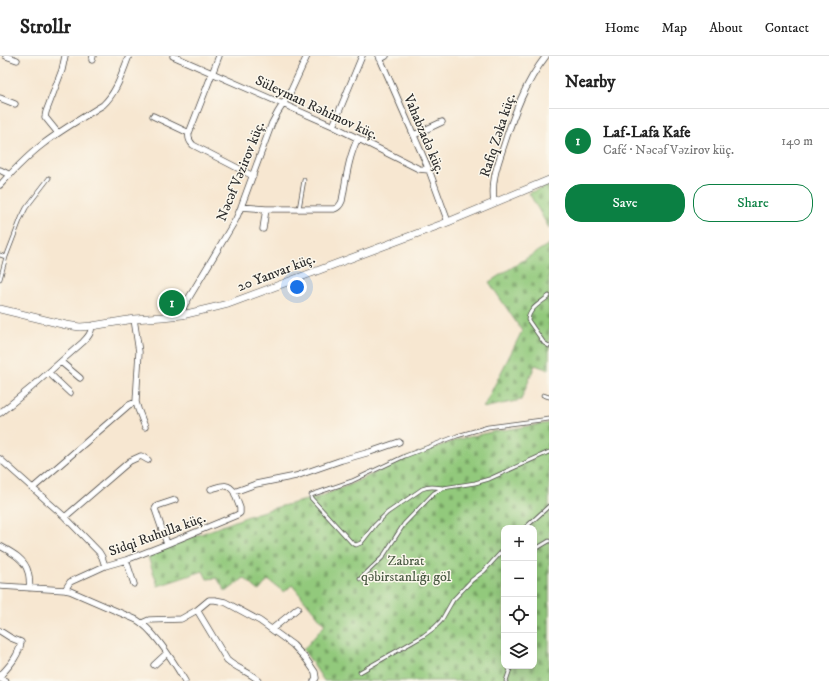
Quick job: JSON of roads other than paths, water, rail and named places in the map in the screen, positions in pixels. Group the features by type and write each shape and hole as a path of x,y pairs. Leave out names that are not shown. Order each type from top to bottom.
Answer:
{"street":[{"path":"6,56 17,60"},
{"path":"58,133 45,117 62,70 65,56"},
{"path":"0,185 30,154 110,98 129,56"},
{"name":"Süleyman Rəhimov küç.","path":"173,56 333,126 419,169 429,170"},
{"path":"218,56 188,137 193,145 253,176"},
{"name":"Nəcəf Vəzirov küç.","path":"182,315 184,306 241,207 272,123 294,86 307,56"},
{"path":"333,126 362,56"},
{"name":"Rafiq Zəka küç.","path":"494,203 492,193 496,169 513,118 534,72 546,56"},
{"name":"Vahabzadə küç.","path":"382,57 429,170 448,222"},
{"path":"0,98 15,104"},
{"path":"153,116 189,133"},
{"path":"414,135 442,122"},
{"path":"241,207 266,209 337,208 342,201 350,158 358,138"},
{"path":"0,170 10,175"},
{"name":"20 Yanvar küç.","path":"0,309 80,327 134,319 182,315 200,311 228,304 448,222 549,180"},
{"path":"263,229 266,209"},
{"path":"134,319 139,352 136,402 145,427"},
{"path":"0,413 84,342 92,332 92,326"},
{"path":"61,362 80,378"},
{"path":"49,373 70,393"},
{"path":"33,488 129,405 136,402"},
{"path":"211,489 228,486 231,487 234,492 256,484 296,476 399,442"},
{"path":"65,517 130,461 141,456 148,460"},
{"path":"0,459 65,517 99,552 105,566"},
{"name":"Sidqi Ruhulla küç.","path":"65,590 70,582 105,566 126,560 237,515 240,513 240,508 234,492"},
{"path":"167,544 155,509 157,506 175,500"},
{"path":"0,546 14,554 25,564 28,571 30,588"},
{"path":"126,560 134,584"},
{"path":"0,586 65,590 142,623 167,653 185,681"},
{"path":"142,623 149,620 181,619 197,610 209,600 225,602 260,620 293,645 306,659 315,672 316,678 314,681"},
{"path":"272,629 298,608"},
{"path":"197,610 227,660 254,676 259,681"},
{"path":"0,631 21,642 20,649 12,664 0,678 6,681"},
{"path":"154,665 167,653"}],"lane":[{"path":"0,279 6,257 21,218 26,208 50,178"},
{"path":"299,209 304,180"},
{"path":"0,255 6,257"},
{"path":"549,296 532,310 528,320 544,343 549,346"},
{"path":"543,395 549,397"},
{"path":"443,488 428,486 387,513 375,525 361,543 356,545 352,543 310,498 311,495 352,481 406,456 457,436 488,427 549,419"},
{"path":"360,579 382,558 404,524 434,492 443,488 475,483 489,479 549,452"},
{"path":"528,525 549,506"},
{"path":"537,548 549,541"},
{"path":"360,672 423,636 434,628 441,621 453,600 472,580 484,571 501,552"},
{"path":"506,681 510,669"}],"place":[{"name":"Laf-Lafa Kafe","path":"172,303"}],"park label":[{"name":"Zabrat qəbirstanlığı göl","path":"406,568"}]}
